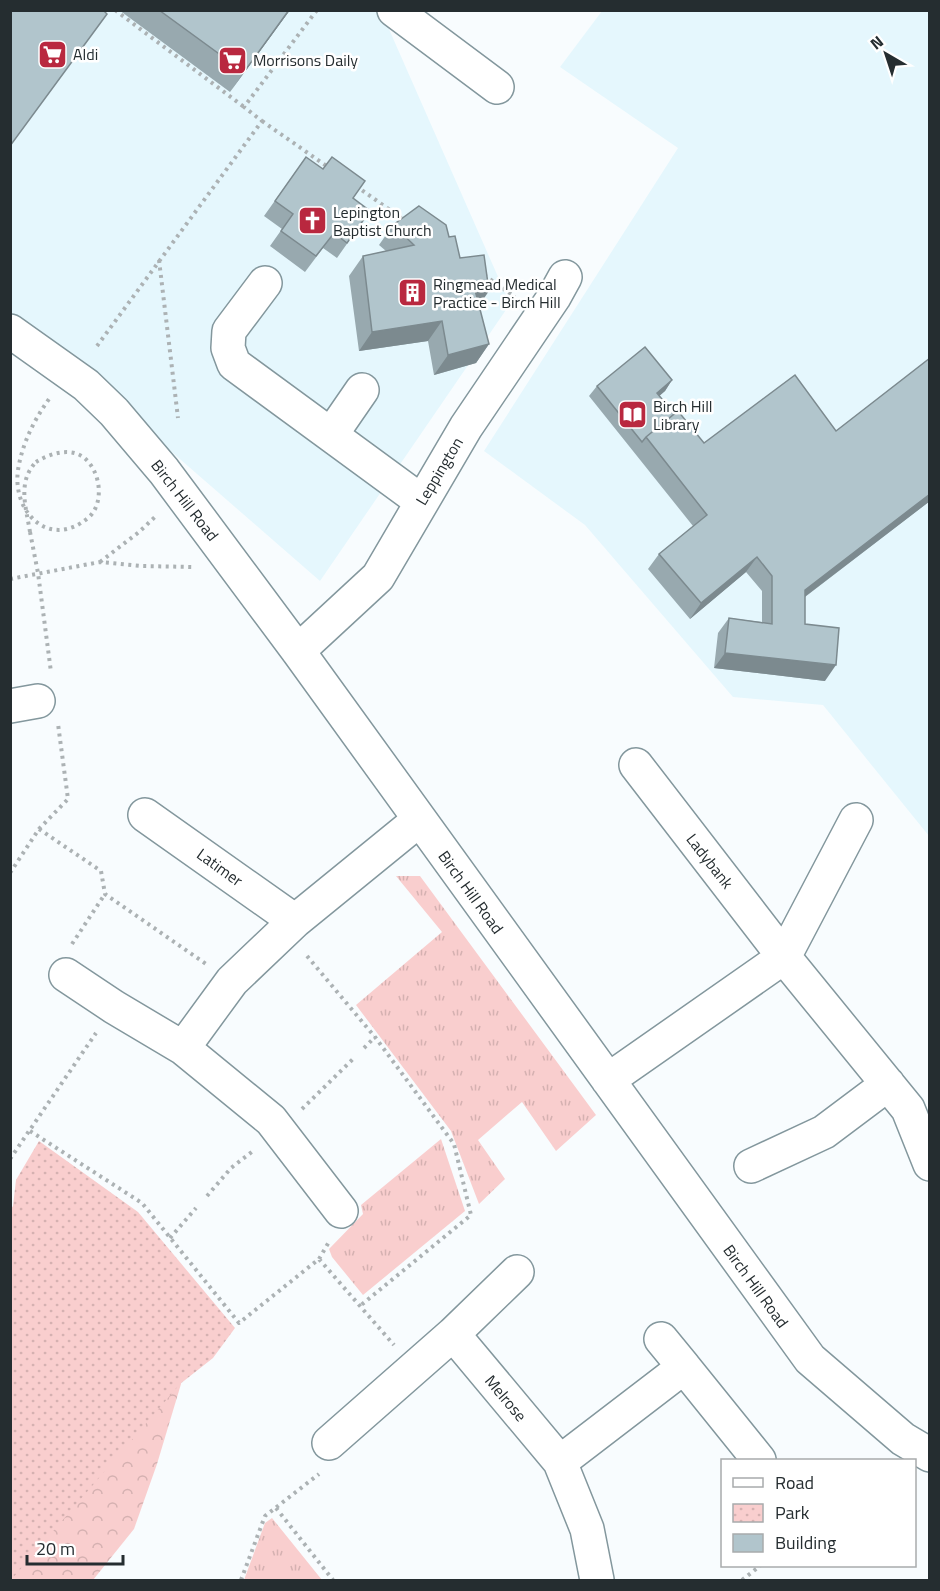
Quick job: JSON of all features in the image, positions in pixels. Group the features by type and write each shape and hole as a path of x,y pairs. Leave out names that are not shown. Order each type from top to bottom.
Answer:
{"street":[{"path":"394,10 497,87"},
{"name":"Leppington","path":"298,651 378,577 466,427 554,297 565,277"},
{"path":"265,284 229,331 228,348 234,364 421,501"},
{"name":"Birch Hill Road","path":"10,331 86,385 114,412 164,471 298,651 810,1359 903,1439 930,1455"},
{"path":"331,435 362,390"},
{"name":"Ladybank","path":"636,765 784,957 908,1097 930,1164"},
{"name":"Latimer","path":"145,815 290,925"},
{"path":"183,1048 232,981 290,925 419,820"},
{"path":"608,1080 784,957 856,820"},
{"path":"66,975 183,1048 271,1120 341,1211"},
{"path":"751,1166 908,1097"},
{"path":"329,1443 453,1334 517,1272"},
{"name":"Melrose","path":"453,1334 560,1462 587,1528 597,1581"},
{"path":"661,1339 757,1459"},
{"path":"560,1462 684,1368"}],"path":[{"path":"115,10 262,121 330,168"},
{"path":"244,107 317,10"},
{"path":"97,346 262,121"},
{"path":"350,182 408,222"},
{"path":"159,260 178,418"},
{"path":"477,270 516,297"},
{"path":"30,532 24,496 24,484 27,471 46,456 60,453 82,457 97,477 99,493 97,506 90,516 68,529 50,528 32,519 21,503 18,471 25,447 36,417 54,392"},
{"path":"100,562 158,514"},
{"path":"10,579 100,562 141,566 201,567"},
{"path":"39,829 101,871 105,894 56,969 66,975"},
{"path":"10,862 15,867"},
{"path":"105,894 232,981"},
{"path":"290,925 454,1143 471,1215 360,1306"},
{"path":"10,1159 114,1007"},
{"path":"364,1048 375,1037"},
{"path":"30,1131 142,1203 239,1323 319,1259 414,1368"},
{"path":"170,1238 196,1208"},
{"path":"241,1581 265,1516 330,1465 329,1443"},
{"path":"276,1508 333,1581"},
{"path":"742,1581 759,1567"}],"shaded area":[{"path":"11,10 381,11 510,304 320,581 11,312"},
{"path":"602,11 929,11 929,836 823,705 733,697 585,525 484,451 678,148 560,67"}],"green space":[{"path":"396,876 420,876 596,1115 556,1151 522,1102 478,1140 505,1179 479,1204 451,1131 356,1005 442,932"},
{"path":"441,1139 465,1211 363,1295 332,1257 329,1249 363,1214 361,1205"},
{"path":"39,1141 138,1212 235,1328 213,1358 180,1384 11,1580 11,1209 16,1180"},
{"path":"183,1332 181,1384 157,1464 134,1529 93,1580 11,1580 10,1479"},
{"path":"272,1518 322,1580 244,1580 265,1523"}],"building":[{"path":"10,10 103,10 107,14 10,146"},
{"path":"159,10 289,10 244,72"},
{"name":"Lepington Baptist Church","path":"306,157 323,169 332,157 365,181 353,198 370,211 347,243 334,233 316,256 281,231 293,214 275,201"},
{"name":"Ringmead Medical Practice - Birch Hill","path":"419,206 446,225 449,237 455,236 460,258 484,255 489,291 475,290 489,344 448,355 442,321 372,332 363,256 414,245 393,225"},
{"name":"Birch Hill Library","path":"645,347 672,380 657,393 674,414 642,442 597,386"},
{"path":"930,358 930,494 805,590 805,624 839,628 836,665 725,653 729,618 772,624 772,576 757,557 701,603 659,554 707,515 646,437 678,411 704,443 795,375 836,431"}],"place":[{"name":"Aldi","path":"52,54"},
{"name":"Morrisons Daily","path":"232,60"},
{"name":"Lepington Baptist Church","path":"312,221"},
{"name":"Ringmead Medical Practice - Birch Hill","path":"412,293"},
{"name":"Birch Hill Library","path":"632,415"}]}
